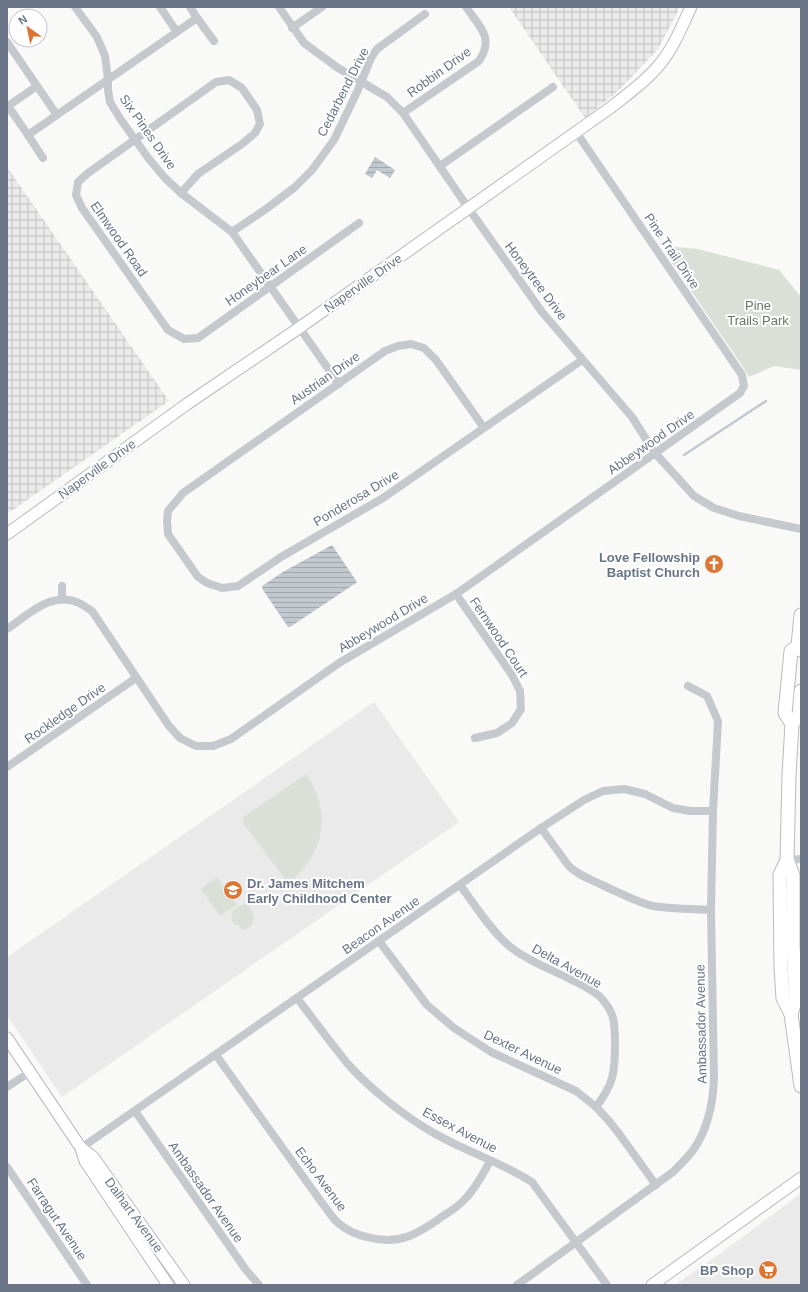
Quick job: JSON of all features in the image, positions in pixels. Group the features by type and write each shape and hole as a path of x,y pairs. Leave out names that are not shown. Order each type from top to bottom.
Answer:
{"main road":[{"path":"801,616 799,648 791,651 786,713 792,724 787,860 793,875 793,945 796,998 791,1014 801,1086"},
{"path":"792,724 799,715 801,691"}],"street":[{"name":"Six Pines Drive","path":"75,7 97,37 105,56 110,102 121,120 165,178 181,193 232,232 339,384"},
{"path":"160,7 177,32"},
{"path":"190,7 214,42"},
{"name":"Honeytree Drive","path":"279,7 292,28 304,43 338,68 387,97 403,113 468,209 542,312 632,417 655,453 694,496 714,508 739,516 801,529"},
{"path":"292,28 322,7"},
{"name":"Robbin Drive","path":"403,113 479,61 483,55 486,43 485,35 466,7"},
{"name":"Naperville Drive","path":"7,534 177,412 299,328 610,108 641,84 661,62 676,39 691,7"},
{"name":"Cedarbend Drive","path":"232,232 295,187 312,170 334,140 371,58 377,49 425,14"},
{"path":"28,135 197,18"},
{"path":"7,42 57,115"},
{"name":"Elmwood Road","path":"181,193 198,174 255,133 260,124 257,110 242,88 229,80 216,82 88,173 78,182 76,195 82,208 168,330 184,339"},
{"path":"37,86 8,107 43,158"},
{"path":"440,166 553,87"},
{"name":"Pine Trail Drive","path":"576,132 742,375 744,386"},
{"name":"Honeybear Lane","path":"184,339 198,338 360,223"},
{"name":"Austrian Drive","path":"168,511 183,493 385,351 398,346 411,344 424,348 436,360 484,428"},
{"name":"Ponderosa Drive","path":"168,511 168,534 198,577 207,583 222,588 238,586 281,557 382,498 582,360"},
{"name":"Abbeywood Drive","path":"62,599 79,603 92,611 169,726 180,738 196,746 213,746 231,739 339,663 456,594 740,393 744,386"},
{"path":"7,629 52,600 62,599 62,586"},
{"name":"Fernwood Court","path":"456,594 512,675 520,691 521,708 512,723 497,733 475,738"},
{"name":"Rockledge Drive","path":"7,767 136,678"},
{"name":"Ambassador Avenue","path":"517,1285 673,1172 694,1150 705,1127 713,1099 714,1079 711,910 713,811 718,721 707,696 688,686"},
{"name":"Beacon Avenue","path":"81,1148 541,828 584,800 603,791 624,789 645,794 673,808 690,811 713,811"},
{"path":"541,828 568,865 573,870 584,876 628,897 652,905 680,909 711,910"},
{"path":"787,860 801,859"},
{"name":"Delta Avenue","path":"460,885 489,924 508,945 533,961 597,994 608,1008 613,1018 615,1040 614,1069 609,1087 596,1108"},
{"name":"Dexter Avenue","path":"379,941 427,1004 454,1028 491,1052 576,1091 596,1108 616,1130 656,1185"},
{"name":"Essex Avenue","path":"297,998 348,1064 376,1092 432,1132 490,1161 518,1173 532,1182 607,1285"},
{"name":"Dalhart Avenue","path":"7,1038 81,1148 85,1161 168,1285"},
{"name":"Echo Avenue","path":"216,1055 322,1203 338,1222 357,1235 378,1240 391,1240 402,1239 419,1232 465,1199 476,1186 490,1161"},
{"path":"7,1087 30,1072"},
{"name":"Ambassador Avenue","path":"135,1111 258,1285"},
{"name":"Dalhart Avenue","path":"81,1148 93,1157 184,1285"},
{"name":"Farragut Avenue","path":"7,1167 87,1285"},
{"path":"652,1285 801,1178"}],"shaded area":[{"path":"509,7 680,7 658,49 619,90 585,118"},
{"path":"375,157 395,170 390,178 377,170 372,178 365,174"},
{"path":"7,167 169,401 7,514"},
{"path":"332,545 357,582 288,627 263,590 262,586 283,572"},
{"name":"Dr. James Mitchem Early Childhood Center","path":"374,702 459,822 62,1097 7,1015 7,957"},
{"path":"800,1194 801,1285 675,1285 725,1250"}],"green space":[{"name":"Pine Trails Park","path":"665,246 698,249 779,270 801,297 801,370 774,366 749,377 668,257"},
{"path":"306,774 320,803 322,818 321,833 317,847 310,860 288,883 242,820 245,816"},
{"path":"217,877 237,905 220,916 201,889"},
{"path":"246,904 249,905 254,917 250,927 244,930 238,925 235,925 231,920 233,917 231,913 239,906"}],"waterway":[{"path":"684,455 766,401"}],"place":[{"name":"Love Fellowship Baptist Church","path":"714,564"},
{"name":"Dr. James Mitchem Early Childhood Center","path":"233,890"},
{"name":"BP Shop","path":"768,1270"}]}
